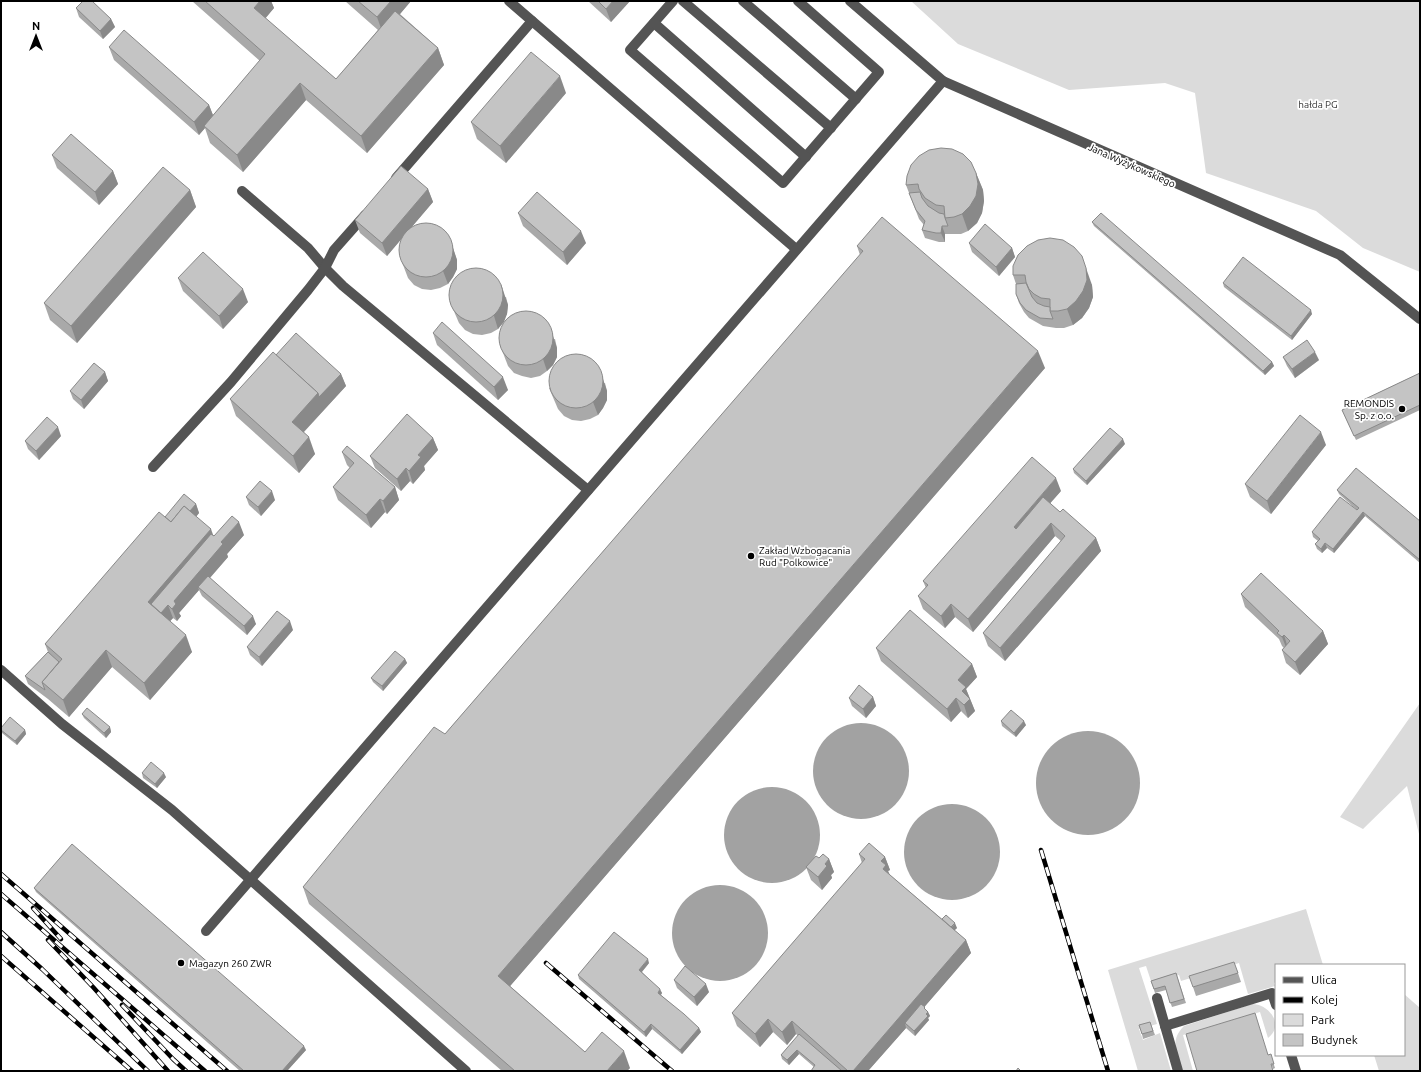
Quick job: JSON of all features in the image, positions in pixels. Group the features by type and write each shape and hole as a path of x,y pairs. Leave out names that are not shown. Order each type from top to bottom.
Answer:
{"street":[{"path":"509,1 796,249"},
{"path":"673,1 630,50 784,184 879,72 798,1"},
{"path":"683,1 832,128"},
{"path":"743,1 856,98"},
{"name":"Jana Wyżykowskiego","path":"850,1 943,81 1340,255 1420,319"},
{"path":"391,184 532,21"},
{"path":"654,23 806,157"},
{"path":"206,931 943,81"},
{"path":"242,191 308,248 343,286 588,490"},
{"path":"153,467 231,382 308,290 325,268 334,250 371,208"},
{"path":"1,670 62,724 172,810 249,880 466,1071"},
{"path":"1165,1026 1272,993 1275,1002"},
{"path":"1157,998 1178,1071"},
{"path":"1291,1056 1296,1071"}],"green space":[{"name":"hałda PG","path":"911,1 1420,1 1420,272 1363,248 1316,211 1206,173 1195,93 1165,83 1069,90 958,44"},
{"path":"1420,703 1420,838 1407,786 1363,829 1340,817"},
{"path":"1306,909 1323,964 1275,964 1275,986 1248,994 1239,963 1181,981 1179,975 1152,984 1146,966 1139,968 1157,1024 1139,1029 1143,1040 1160,1033 1171,1071 1138,1071 1108,970"},
{"path":"1405,995 1420,1008 1420,1071 1379,1071 1374,1056 1405,1056"},
{"path":"1252,1004 1264,1007 1273,1016 1275,1027 1273,1033 1268,1038 1260,1012 1183,1035 1193,1071 1183,1071 1177,1053 1176,1042 1179,1032 1184,1026"}],"shaded area":[{"path":"861,723 879,727 895,737 905,753 909,771 905,789 895,805 879,815 861,819 843,815 827,805 817,789 813,771 817,753 827,737 843,727"},
{"path":"1088,731 1108,735 1125,746 1136,763 1140,783 1136,803 1125,820 1108,831 1088,835 1068,831 1051,820 1040,803 1036,783 1040,763 1051,746 1068,735"},
{"path":"772,787 790,791 806,801 816,817 820,835 816,853 806,869 790,879 772,883 754,879 738,869 728,853 724,835 728,817 738,801 754,791"},
{"path":"952,804 970,808 986,818 996,834 1000,852 996,870 986,886 970,896 952,900 934,896 918,886 908,870 904,852 908,834 918,818 934,808"},
{"path":"720,885 738,889 754,899 764,915 768,933 764,951 754,967 738,977 720,981 702,977 686,967 676,951 672,933 676,915 686,899 702,889"}],"building":[{"path":"83,1 92,1 111,19 100,31 76,8"},
{"path":"205,1 260,1 254,8 336,79 395,11 438,48 361,136 300,83 237,155 204,126 265,54"},
{"path":"358,1 391,1 377,17"},
{"path":"598,1 613,1 606,9"},
{"path":"124,30 209,105 194,122 109,47"},
{"path":"531,52 560,76 500,146 471,122"},
{"path":"71,134 113,171 95,192 52,155"},
{"path":"941,148 952,149 963,154 971,162 976,173 978,184 976,196 970,206 962,214 954,217 945,218 944,206 936,205 925,198 919,189 918,184 906,185 907,176 911,165 919,156 929,150"},
{"path":"401,166 428,189 382,243 355,220"},
{"path":"163,167 190,190 71,326 44,303"},
{"path":"537,192 581,231 563,252 518,213"},
{"path":"920,192 922,198 928,206 939,213 944,214 948,226 942,226 941,233 922,230 925,221 916,210 909,193"},
{"path":"1101,213 1272,362 1263,371 1092,222"},
{"name":"Zakład Wzbogacania Rud \"Polkowice\"","path":"882,217 1038,351 498,976 585,1052 602,1032 624,1051 607,1071 515,1071 303,887 434,727 445,734 863,251 857,246"},
{"path":"426,223 436,225 445,231 451,240 453,250 451,260 445,269 436,275 426,277 416,275 407,269 401,260 399,250 401,240 407,231 416,225"},
{"path":"985,224 1012,248 996,267 969,243"},
{"path":"1050,238 1063,240 1074,247 1082,256 1086,268 1087,280 1083,291 1076,301 1067,309 1058,311 1050,311 1050,299 1041,298 1029,289 1025,275 1013,275 1013,266 1018,255 1027,246 1038,240"},
{"path":"203,252 243,289 219,316 178,278"},
{"path":"1243,257 1311,310 1291,336 1223,283"},
{"path":"476,268 486,270 495,276 501,285 503,295 501,305 495,314 486,320 476,322 466,320 457,314 451,305 449,295 451,285 457,276 466,270"},
{"path":"1026,283 1032,297 1037,303 1050,307 1053,319 1040,318 1026,310 1020,303 1016,294 1016,284"},
{"path":"526,311 536,313 545,319 551,328 553,338 551,348 545,357 536,363 526,365 516,363 507,357 501,348 499,338 501,328 507,319 516,313"},
{"path":"442,322 503,377 494,387 433,333"},
{"path":"296,333 341,374 319,397 318,393 276,355"},
{"path":"1307,340 1315,352 1292,369 1283,357"},
{"path":"273,352 318,393 292,422 309,437 293,456 230,399"},
{"path":"576,354 586,356 595,362 601,371 603,381 601,391 595,400 586,406 576,408 566,406 557,400 551,391 549,381 551,371 557,362 566,356"},
{"path":"94,363 105,372 81,400 70,391"},
{"path":"1420,373 1420,405 1354,436 1342,410"},
{"path":"407,414 433,438 418,455 421,457 409,471 406,468 397,479 370,456"},
{"path":"1300,415 1321,432 1267,501 1245,484"},
{"path":"47,417 58,427 36,451 25,441"},
{"path":"1110,428 1123,439 1086,481 1073,469"},
{"path":"347,446 395,487 383,501 380,499 366,515 333,487 354,463 342,452"},
{"path":"1032,457 1056,478 1014,527 1016,529 1043,497 1060,512 1063,509 1096,538 1000,648 983,633 1065,536 1051,523 968,619 951,604 941,616 918,596 928,585 923,581"},
{"path":"1356,468 1420,521 1420,560 1363,512 1333,549 1325,543 1321,549 1315,544 1320,539 1312,532 1340,497 1357,510 1359,508 1337,490"},
{"path":"260,481 272,491 258,507 246,497"},
{"path":"184,494 196,504 190,511 184,506 171,522 165,517"},
{"path":"184,506 211,529 148,602 186,635 144,683 106,650 63,700 42,682 62,659 45,644 159,512 171,522"},
{"path":"232,516 239,522 221,542 223,544 174,601 176,604 172,609 168,605 161,613 151,604 211,534 214,536"},
{"path":"1261,573 1323,631 1295,662 1282,650 1290,641 1284,635 1282,637 1277,633 1279,631 1241,594"},
{"path":"208,576 253,616 244,626 198,587"},
{"path":"910,610 972,664 958,680 966,687 962,691 970,699 964,705 956,698 947,709 876,648"},
{"path":"277,611 290,621 259,657 247,647"},
{"path":"395,651 405,659 382,686 371,678"},
{"path":"48,652 59,662 42,682 45,690 25,676"},
{"path":"859,685 873,697 863,709 849,698"},
{"path":"87,708 110,727 104,733 82,714"},
{"path":"1011,710 1024,721 1014,733 1001,721"},
{"path":"10,717 25,730 15,741 1,730"},
{"path":"151,762 164,773 155,784 142,773"},
{"path":"869,843 885,857 881,861 886,865 883,869 966,940 853,1071 848,1071 792,1021 782,1032 768,1019 755,1034 732,1013 865,859 859,854"},
{"path":"72,844 304,1046 282,1071 244,1071 34,888"},
{"path":"823,854 829,859 825,864 827,866 818,877 806,867 816,856 819,858"},
{"path":"946,915 955,923 951,927 942,919"},
{"path":"614,932 648,959 639,970 660,989 658,993 699,1028 680,1050 651,1024 644,1032 578,975"},
{"path":"1234,962 1238,973 1193,987 1189,976"},
{"path":"685,966 706,984 694,997 674,980"},
{"path":"1176,973 1184,999 1170,1003 1165,986 1154,989 1151,981"},
{"path":"921,1004 928,1012 926,1014 928,1016 914,1031 905,1023"},
{"path":"1255,1013 1268,1055 1271,1054 1274,1064 1271,1064 1273,1071 1197,1071 1186,1034"},
{"path":"1150,1022 1153,1031 1142,1034 1139,1025"},
{"path":"799,1034 842,1071 811,1071 815,1065 797,1050 787,1060 781,1055"}],"railway":[{"path":"1041,850 1108,1071"},
{"path":"1,874 227,1071"},
{"path":"1,894 205,1071"},
{"path":"33,908 61,939"},
{"path":"1,932 42,969 148,1071"},
{"path":"48,940 93,987 168,1071"},
{"path":"1,956 132,1071"},
{"path":"546,963 672,1071"},
{"path":"122,1005 186,1071"}],"place":[{"name":"REMONDIS Sp. z o.o.","path":"1402,409"},
{"name":"Zakład Wzbogacania Rud \"Polkowice\"","path":"751,556"},
{"name":"Magazyn 260 ZWR","path":"181,963"}]}
